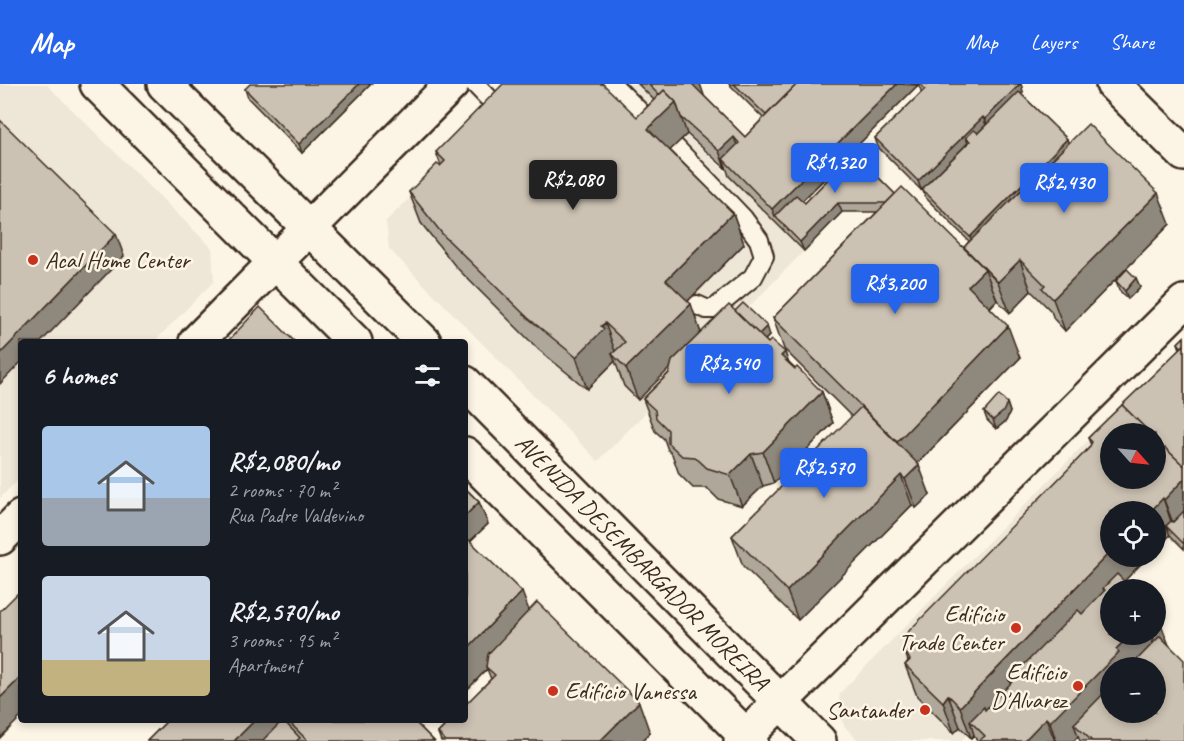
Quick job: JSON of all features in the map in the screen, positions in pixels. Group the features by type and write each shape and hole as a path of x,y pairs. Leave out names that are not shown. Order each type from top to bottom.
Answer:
{"main road":[{"path":"97,84 352,339"},
{"path":"164,84 421,339"},
{"path":"199,339 453,84"},
{"path":"1113,84 1184,154"},
{"path":"746,739 780,701 1184,302"},
{"name":"AVENIDA DESEMBARGADOR MOREIRA","path":"468,386 819,741"},
{"name":"AVENIDA DESEMBARGADOR MOREIRA","path":"468,457 746,739"},
{"path":"0,538 18,520"}],"lane":[{"path":"475,84 506,116"},
{"path":"612,84 743,218 759,240 764,256 753,277 714,309 706,309 697,305"}],"shaded area":[{"path":"0,84 46,84 212,248 214,281 157,339 18,339 18,480 0,498"},
{"path":"528,84 638,84 804,251 598,461 389,249 386,221"},
{"path":"1100,428 1100,489 1155,489 1155,501 1100,501 1100,567 1114,567 1119,579 1100,579 1100,599 961,741 859,741 840,718 838,708 840,693"}],"building":[{"path":"250,84 359,84 299,144 245,89"},
{"path":"503,84 603,84 637,117 664,90 676,102 648,129 733,213 666,280 691,304 626,368 612,354 625,342 605,323 601,326 604,329 576,357 528,318 444,236 409,192 437,164 440,166 445,161 436,152"},
{"path":"648,84 692,84 745,137 797,84 897,84 772,209 723,159 739,143 734,137 719,151 681,117 676,102 664,90 659,95"},
{"path":"734,84 797,84 766,115"},
{"path":"920,84 1020,84 918,181 875,138 925,89"},
{"path":"1019,92 1067,139 970,237 922,189 970,141 966,138 974,130 978,133"},
{"path":"0,120 116,234 0,354"},
{"path":"1088,124 1158,193 1053,299 1042,288 1045,285 1020,260 998,282 964,247"},
{"path":"846,145 895,194 886,203 838,203 800,242 775,216 796,195 805,203 839,168 831,160"},
{"path":"902,187 985,269 968,286 1008,326 897,442 773,318"},
{"path":"1127,269 1136,278 1125,291 1116,281"},
{"path":"743,303 767,326 759,334 735,311"},
{"path":"729,305 768,343 771,340 785,352 781,356 795,369 797,367 822,392 763,452 751,454 730,475 707,468 695,457 682,456 668,443 668,430 656,418 655,410 643,399 669,373 672,361"},
{"path":"260,307 292,339 230,339"},
{"path":"1184,337 1184,345 1181,347 1178,343"},
{"path":"1184,345 1184,466 1166,449 1166,423 1140,423 1122,405"},
{"path":"999,395 1007,403 1003,412 993,420 984,412"},
{"path":"1122,405 1140,423 1103,423"},
{"path":"861,407 919,465 905,479 901,475 787,591 732,536"},
{"path":"1100,426 1100,489 1166,489 1166,449 1184,466 1184,479 1164,500 1163,498 1160,501 1100,501 1100,562 960,707 948,695 943,702 905,665 910,660 904,649 904,636 1089,448 1092,442 1088,438"},
{"path":"468,491 479,502 468,513"},
{"path":"1184,511 1184,544 1166,526 1171,521 1173,522"},
{"path":"468,539 522,592 468,648"},
{"path":"1117,574 1122,579 1112,579"},
{"path":"18,593 18,680 0,698 0,611"},
{"path":"1100,595 1100,645 1120,645 1116,649 1119,652 1114,657 1100,657 1100,671 1050,722 1046,718 1024,741 981,741 985,736 970,721 984,707 985,710 1012,682 1009,680 1078,610 1082,614"},
{"name":"Edifício Vanessa","path":"537,602 639,702 600,741 446,741 438,733 448,723 468,723 468,702 495,675 486,667 488,654"},
{"path":"1166,642 1184,660 1184,741 1092,741 1074,724 1100,697 1100,723 1166,723 1166,657 1140,657 1151,645 1166,645"},
{"path":"165,723 252,723 234,741 147,741"},
{"path":"280,723 286,723 300,738 296,741 262,741"},
{"path":"290,723 416,723 434,741 308,741"}],"place":[{"name":"Acal Home Center","path":"33,260"},
{"name":"Edifício Trade Center","path":"1016,628"},
{"name":"Edifício D'Alvarez","path":"1078,686"},
{"name":"Edifício Vanessa","path":"553,691"},
{"name":"Santander","path":"925,710"}]}
